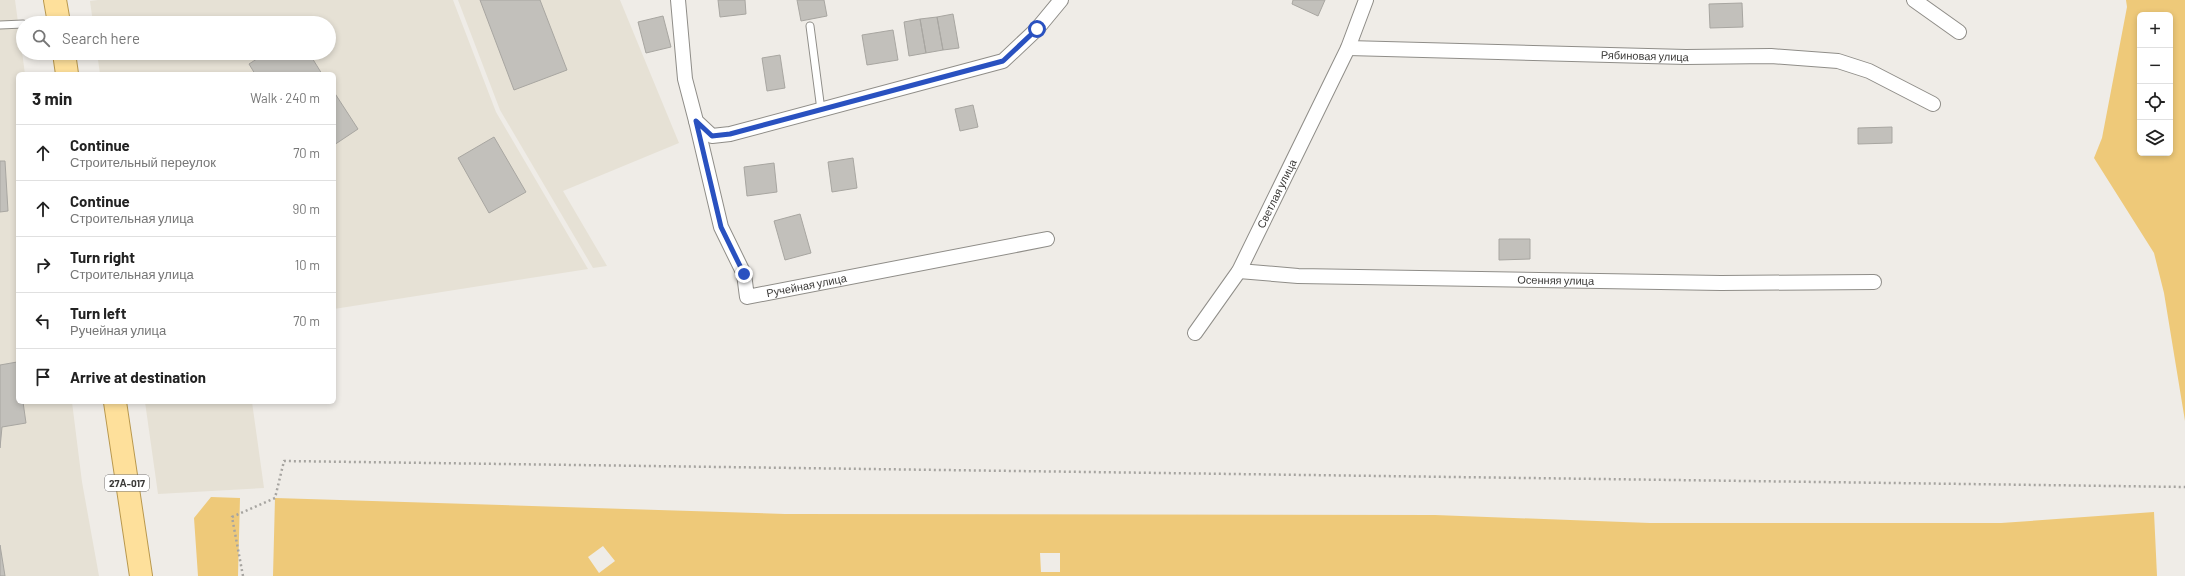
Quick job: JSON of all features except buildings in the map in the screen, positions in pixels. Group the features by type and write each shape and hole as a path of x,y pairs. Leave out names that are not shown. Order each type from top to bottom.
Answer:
{"main road":[{"path":"56,0 58,16"},
{"path":"65,60 67,72"},
{"name":"27А-017","path":"115,404 141,576"}],"street":[{"path":"678,0 685,79 696,121 712,136 730,134 903,89 1003,61 1037,29 1061,0"},
{"name":"Светлая улица","path":"1196,333 1239,271 1348,48 1366,0"},
{"path":"1914,0 1959,32"},
{"name":"Рябиновая улица","path":"1348,48 1686,57 1771,56 1838,61 1869,72 1933,104"},
{"name":"Ручейная улица","path":"696,121 721,227 744,274 747,297 1047,239"},
{"name":"Осенняя улица","path":"1239,271 1314,277 1721,283 1874,282"}],"lane":[{"path":"0,25 16,24"},
{"path":"810,26 821,110"}],"path":[{"path":"243,576 232,517 275,498 284,461 2185,487"}],"shaded area":[{"path":"0,0 15,0 17,16 16,60 23,60 25,72 16,72 16,404 72,404 82,482 99,576 0,576"},
{"path":"453,0 496,112 588,269 336,309 336,72 100,72 98,60 336,60 336,16 92,16 90,1"},
{"path":"458,0 620,0 679,143 563,191 607,266 593,268 500,110"},
{"path":"2126,0 2185,0 2185,421 2164,293 2154,253 2094,158 2102,138 2127,7"},
{"path":"145,404 252,404 264,488 158,494"},
{"path":"211,497 240,498 238,576 198,576 194,518"},
{"path":"275,498 785,514 1435,515 1650,523 2001,523 2154,512 2157,576 273,576","holes":["603,546 615,561 599,573 588,557","1040,553 1060,553 1060,572 1041,572"]}],"route":[{"path":"744,274 721,227 696,121 712,136 730,134 903,89 1003,61 1037,29"}]}
